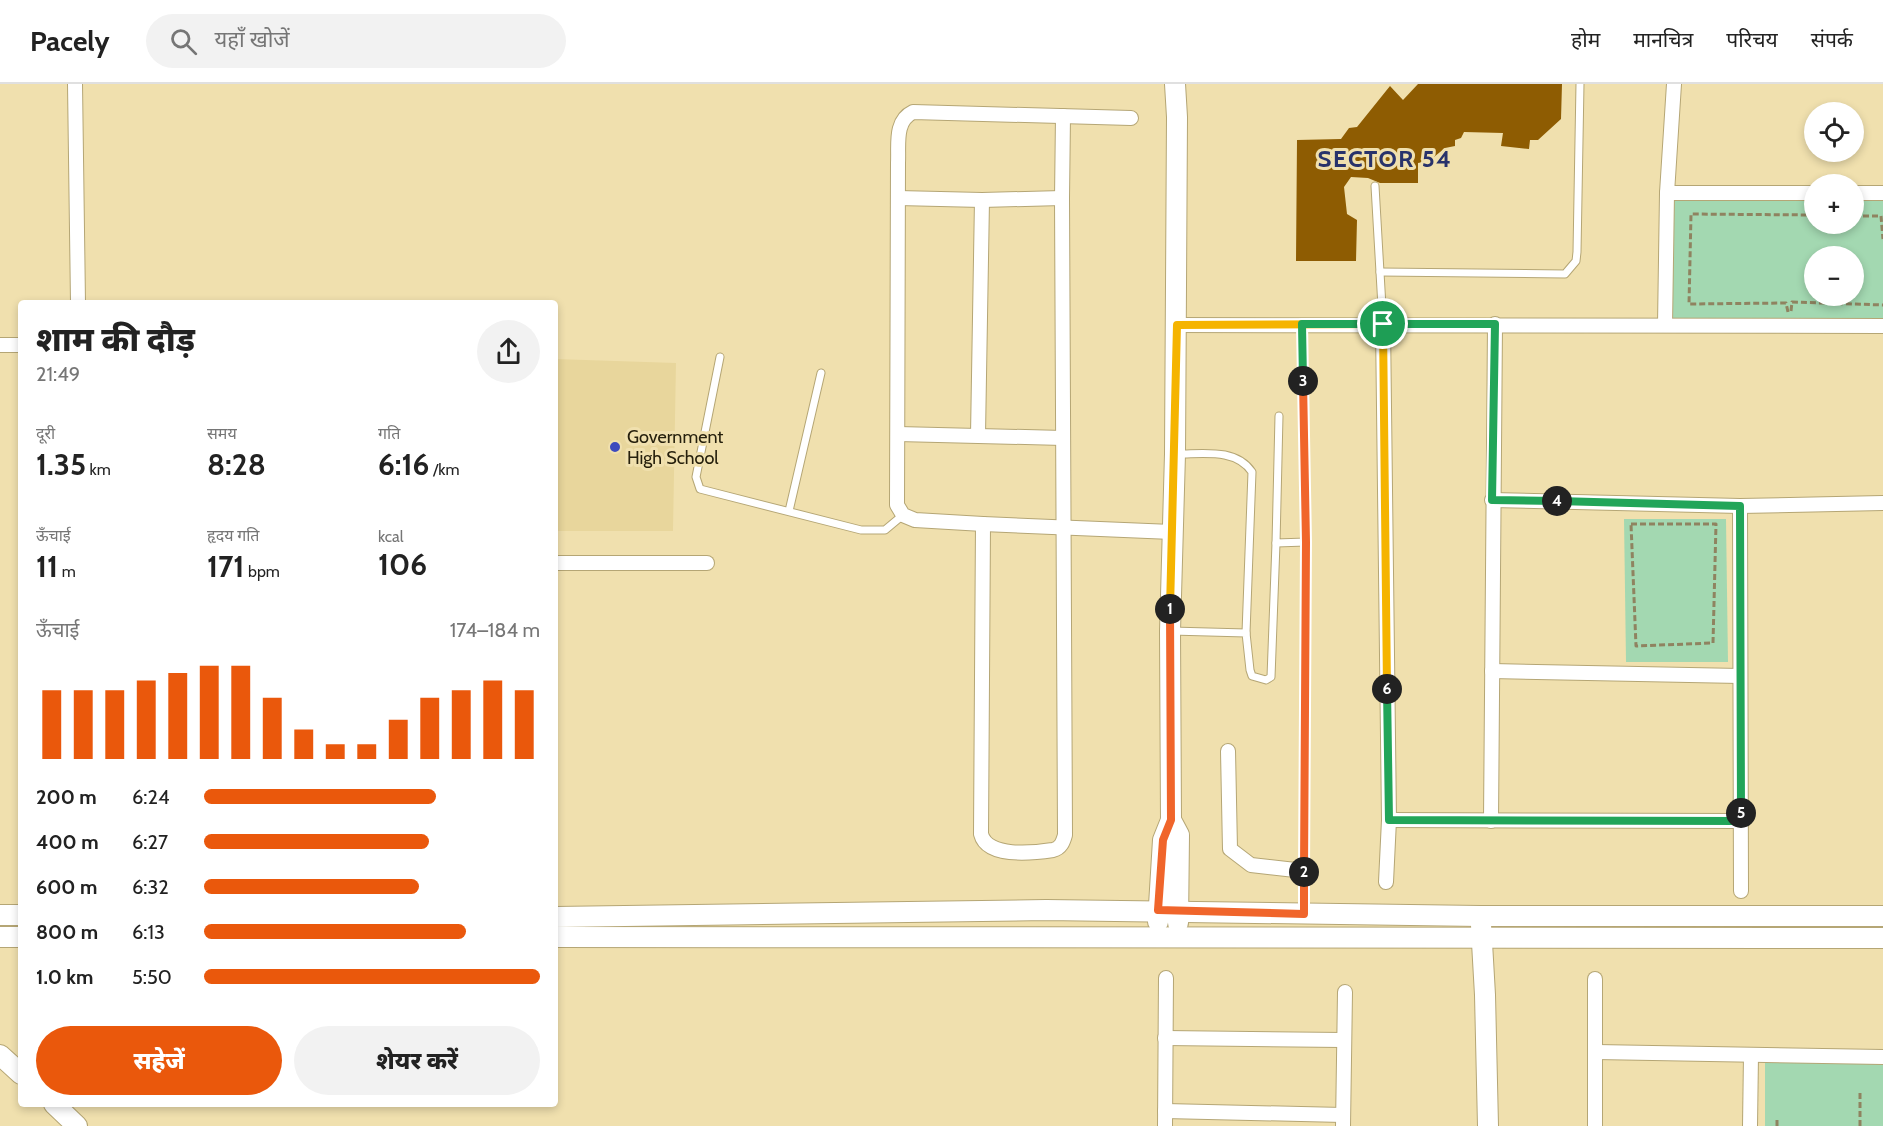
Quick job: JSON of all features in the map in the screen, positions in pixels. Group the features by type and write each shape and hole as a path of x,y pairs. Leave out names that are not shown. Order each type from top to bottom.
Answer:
{"main road":[{"path":"1157,937 1163,840 1171,820 1170,631 1177,325 1178,117 1175,84"},
{"path":"1171,820 1179,835 1177,937"},
{"path":"558,917 1046,910 1480,916 1883,916"},
{"path":"0,915 18,915"},
{"path":"1480,916 1485,995 1488,1126"},
{"path":"0,937 18,937"},
{"path":"558,937 1883,938"},
{"path":"0,1055 18,1071"},
{"path":"57,1107 78,1126"}],"street":[{"path":"75,84 78,300"},
{"path":"1665,325 1667,193 1674,84"},
{"path":"1131,118 913,112 900,123 897,505 903,514 915,520 983,525 1173,532"},
{"path":"983,525 982,841 989,848 1001,852 1053,850 1061,845 1065,835 1063,116"},
{"path":"1667,193 1804,193"},
{"path":"1864,193 1883,193"},
{"path":"898,198 982,200 1062,198"},
{"path":"978,435 982,200"},
{"path":"1383,324 1389,820 1386,882"},
{"path":"1491,821 1495,324"},
{"path":"1177,325 1883,326"},
{"path":"0,345 18,345"},
{"path":"898,434 1063,438"},
{"path":"1492,500 1740,506 1883,503"},
{"path":"1740,506 1742,891"},
{"path":"558,563 707,563"},
{"path":"1492,671 1740,676"},
{"path":"1228,751 1230,849 1251,865 1304,871"},
{"path":"1389,820 1741,821"},
{"path":"1165,1126 1166,978"},
{"path":"1595,979 1595,1126"},
{"path":"1165,1111 1343,1121 1345,992"},
{"path":"1166,1038 1343,1040"},
{"path":"1596,1052 1883,1057"},
{"path":"1750,1126 1751,1056"}],"lane":[{"path":"1380,272 1565,274 1576,261 1577,252 1580,84"},
{"path":"1375,186 1383,324"},
{"path":"1302,324 1306,542 1304,914"},
{"path":"720,357 696,477 700,489 861,530 885,530 903,514"},
{"path":"789,511 821,373"},
{"path":"1175,454 1230,455 1247,464 1252,472 1246,633 1252,676 1266,680 1270,677 1272,670 1279,416"},
{"path":"1276,543 1306,542"},
{"path":"1170,631 1246,633"}],"path":[{"path":"1791,326 1786,303 1689,304 1691,214 1804,215"},
{"path":"1864,216 1881,216 1883,239"},
{"path":"1791,326 1792,302 1883,305"},
{"path":"1631,524 1716,524 1713,643 1636,646 1631,524"},
{"path":"1860,1092 1860,1126"},
{"path":"1776,1126 1777,1117"}],"shaded area":[{"name":"Government High School","path":"558,359 676,363 673,531 558,531"}],"green space":[{"path":"1667,193 1804,193 1804,234 1864,234 1864,193 1883,193 1883,326 1665,325"},
{"path":"1624,519 1726,519 1728,662 1626,662"},
{"path":"1765,1054 1883,1054 1883,1126 1765,1126"}],"building":[{"path":"1418,84 1562,84 1561,119 1538,140 1530,140 1529,149 1501,146 1503,133 1464,132 1461,138 1455,140 1455,146 1445,148 1429,161 1418,163 1418,183 1380,183 1368,178 1351,177 1344,187 1347,214 1357,220 1356,261 1296,261 1297,140 1341,139 1349,128 1357,127 1390,86 1403,100"}],"place":[{"name":"Government High School","path":"615,447"}],"district":[{"name":"SECTOR 54","path":"1385,158"}],"route":[{"path":"1383,324 1311,324 1177,325 1170,631 1171,820 1163,840 1158,910 1304,914 1306,542 1302,324 1383,324 1495,324 1492,500 1740,506 1741,821 1389,820 1383,324"}]}
